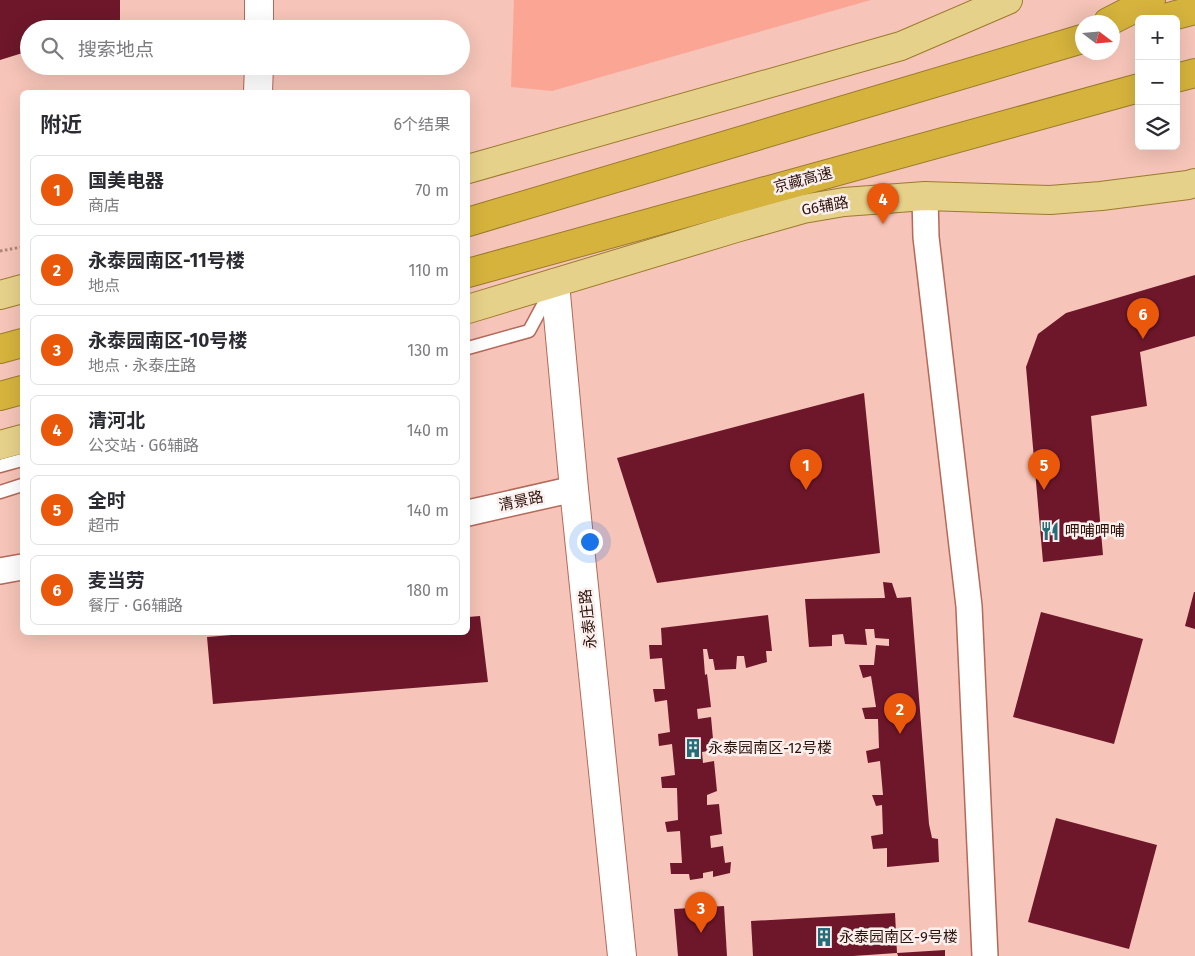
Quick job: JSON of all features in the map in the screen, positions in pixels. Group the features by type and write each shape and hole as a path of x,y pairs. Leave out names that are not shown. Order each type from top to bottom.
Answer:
{"highway":[{"path":"1120,16 1151,0"},
{"path":"1177,15 1195,10"},
{"path":"1120,29 1135,25"},
{"path":"470,221 1075,40"},
{"path":"1180,77 1195,73"},
{"name":"京藏高速","path":"470,271 1135,89"},
{"path":"0,349 20,344"},
{"path":"0,396 20,391"}],"main road":[{"path":"470,168 901,46 1008,0"},
{"name":"G6辅路","path":"470,308 803,209 844,202 926,196 1050,200 1101,196 1195,183"},
{"path":"0,295 20,290"},
{"path":"0,445 20,440"}],"street":[{"path":"259,20 260,0"},
{"path":"273,0 273,20"},
{"path":"258,90 259,75"},
{"path":"272,75 272,90"},
{"path":"926,196 926,237 969,606 985,956"},
{"name":"永泰庄路","path":"555,283 574,489 622,956"},
{"name":"清景路","path":"470,513 574,489"},
{"path":"0,572 20,567"}],"lane":[{"path":"470,347 529,331 555,283"},
{"path":"0,466 20,461"},
{"path":"0,492 20,487"}],"path":[{"path":"0,250 20,247"}],"shaded area":[{"path":"514,0 871,0 552,91 511,87"}],"building":[{"path":"0,0 120,0 120,20 20,20 20,54 0,60"},
{"path":"1195,275 1195,336 1140,352 1147,406 1091,416 1103,555 1043,562 1026,367 1038,334 1066,313"},
{"path":"864,393 880,553 657,583 617,458"},
{"path":"883,582 892,583 897,598 911,597 929,824 932,838 938,839 939,862 887,867 887,848 873,849 871,836 883,834 882,805 876,806 872,795 883,795 880,761 868,763 866,751 879,748 878,719 865,719 862,708 876,707 871,676 863,678 859,665 874,665 876,645 889,646 889,639 875,638 874,629 865,629 867,645 845,644 843,634 832,635 832,646 809,647 805,599 885,598"},
{"path":"1195,592 1195,629 1185,626"},
{"path":"1041,612 1143,639 1114,744 1013,717"},
{"name":"永泰园南区-12号楼","path":"768,615 772,651 766,651 767,662 746,668 744,656 737,656 736,669 715,670 713,659 709,659 707,649 703,649 705,675 707,674 711,707 697,709 698,719 711,717 714,750 702,752 703,763 714,761 717,791 707,795 707,805 719,804 722,834 710,836 711,848 723,846 725,863 731,862 730,873 713,877 713,871 703,873 703,878 690,880 689,874 671,874 670,863 682,863 680,831 667,832 665,822 678,820 677,788 662,788 661,777 675,775 672,744 659,746 658,734 670,732 667,700 655,702 653,689 665,689 662,658 650,659 649,645 662,645 661,628"},
{"path":"480,616 488,682 213,704 207,637 232,635 470,635 470,617"},
{"path":"1056,818 1157,845 1129,949 1028,922"},
{"path":"724,906 727,956 678,956 674,909"},
{"name":"永泰园南区-9号楼","path":"895,913 897,953 853,956 753,956 751,921"},
{"path":"945,950 945,956 898,956 897,953"}],"place":[{"name":"清河北","path":"883,224"},
{"name":"麦当劳","path":"1143,339"},
{"name":"国美电器","path":"806,490"},
{"name":"全时","path":"1044,490"},
{"name":"呷哺呷哺","path":"1050,531"},
{"name":"永泰园南区-11号楼","path":"900,734"},
{"name":"永泰园南区-12号楼","path":"693,748"},
{"name":"永泰园南区-10号楼","path":"701,933"},
{"name":"永泰园南区-9号楼","path":"824,937"}]}
